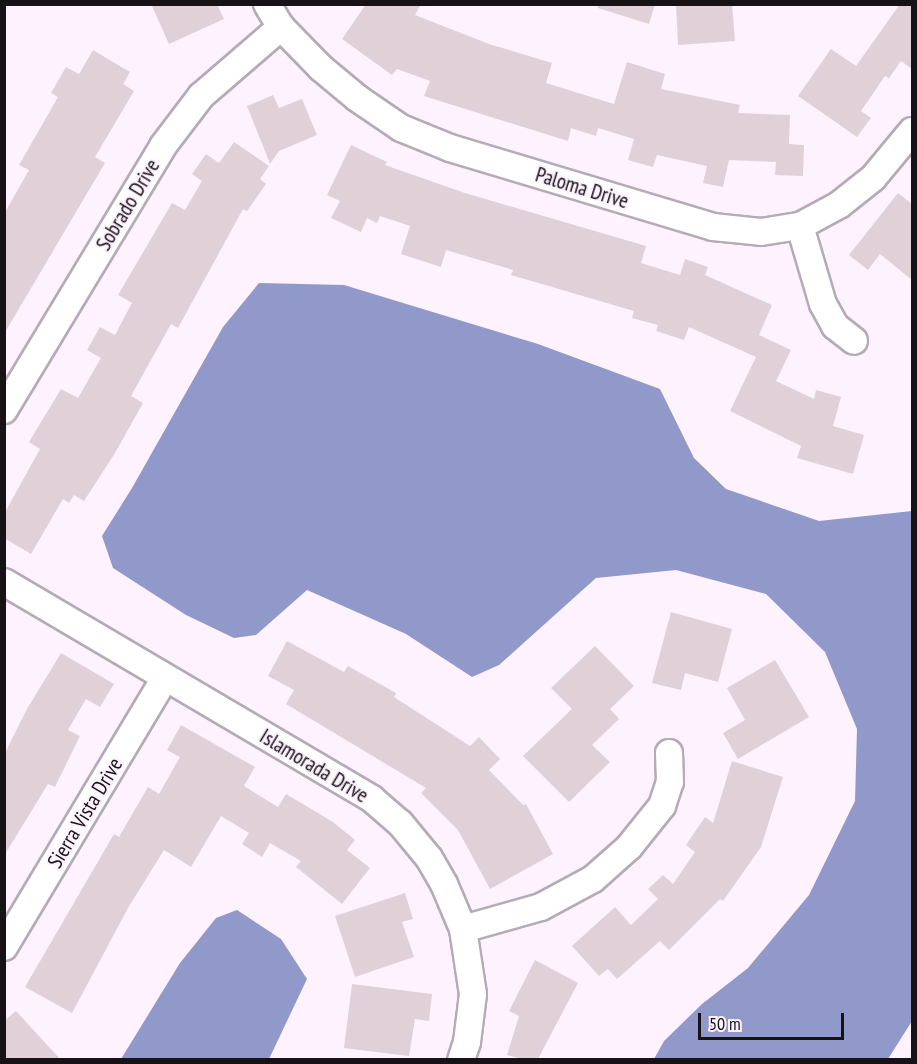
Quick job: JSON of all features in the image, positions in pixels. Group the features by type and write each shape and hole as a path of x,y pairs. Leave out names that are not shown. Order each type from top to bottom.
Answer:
{"street":[{"name":"Paloma Drive","path":"267,4 282,27 321,68 357,98 401,128 450,148 713,227 761,232 800,226 839,205 873,178 912,131"},
{"name":"Sobrado Drive","path":"4,410 163,146 201,96 282,27"},
{"path":"800,226 823,304 835,326 854,341"},
{"name":"Islamorada Drive","path":"4,582 372,799 400,823 429,858 444,884 463,929 472,994 467,1042 461,1059"},
{"name":"Sierra Vista Drive","path":"4,947 165,678"},
{"path":"463,929 541,907 593,879 629,847 662,806 670,782 669,753"}],"water":[{"path":"259,283 344,285 538,344 660,389 694,458 726,489 819,521 912,511 912,1021 888,1059 654,1059 664,1041 702,1004 748,968 809,895 855,801 857,729 825,652 766,594 676,570 596,578 499,665 472,677 406,634 307,590 256,635 234,638 186,615 113,568 102,536 132,488 223,327"},
{"path":"237,910 281,939 307,979 269,1059 121,1059 180,963 216,918"}],"building":[{"path":"151,4 217,4 224,19 169,44"},
{"path":"366,4 421,4 415,15 489,44 552,63 546,83 614,104 627,62 665,74 661,89 740,105 738,113 790,115 789,144 804,145 803,176 775,175 776,162 729,160 723,187 703,183 707,166 657,155 653,167 628,160 634,139 598,128 596,136 571,128 568,141 424,96 430,81 397,69 392,75 342,39"},
{"path":"598,4 655,4 649,24 598,8"},
{"path":"676,4 732,4 735,41 678,45"},
{"path":"900,4 912,4 912,69 901,61 889,78 885,76 861,111 871,118 857,137 798,96 831,49 856,66"},
{"path":"93,50 130,72 123,84 134,91 95,157 105,163 4,334 4,214 29,170 19,165 58,97 51,93 66,67 79,74"},
{"path":"273,95 279,108 302,99 317,135 279,151 270,164 247,106"},
{"path":"234,142 269,166 260,179 266,184 247,211 243,209 178,328 171,324 131,396 143,403 115,453 84,501 74,495 69,503 63,499 31,554 4,538 4,514 40,449 29,442 61,389 78,398 101,358 87,350 100,327 115,335 132,303 118,295 172,203 185,210 202,181 192,174 206,154 219,163"},
{"path":"351,145 387,162 385,165 465,193 646,246 641,263 680,275 685,259 708,267 705,275 772,305 759,335 791,350 776,381 814,399 816,390 841,397 833,426 864,435 853,474 797,458 801,446 730,411 756,357 689,327 684,340 656,331 658,325 632,318 634,311 511,275 513,270 446,250 441,267 401,254 410,226 380,216 377,223 367,218 361,232 331,218 340,201 327,195"},
{"path":"898,193 912,204 912,280 880,254 868,270 849,255"},
{"path":"671,612 732,629 718,682 685,673 681,690 652,683"},
{"path":"287,641 344,672 348,666 396,693 394,697 470,746 479,737 500,759 489,770 523,805 526,804 553,854 490,889 458,830 421,793 426,788 286,704 294,690 268,676"},
{"path":"595,646 634,686 610,709 619,719 592,745 610,762 569,802 523,756 572,709 551,688"},
{"path":"61,653 114,684 100,707 86,699 68,730 80,736 55,787 48,784 4,856 4,755 27,709"},
{"path":"775,660 809,717 738,759 723,733 745,720 727,688"},
{"path":"181,725 255,767 244,786 278,807 286,794 333,822 355,840 347,850 370,868 342,904 296,867 301,861 270,843 262,857 242,844 249,833 221,816 191,867 164,850 128,908 72,1013 25,987 114,834 119,837 148,787 159,794 180,757 167,750"},
{"path":"732,761 783,777 761,847 723,901 720,899 669,950 660,941 617,979 608,969 599,976 572,946 615,907 631,925 658,899 648,889 663,875 673,884 695,852 686,845 705,817 713,823"},
{"path":"405,893 413,919 402,922 414,957 355,977 335,916"},
{"path":"535,960 578,983 538,1059 523,1059 507,1055 519,1016 509,1011"},
{"path":"352,984 432,994 429,1021 415,1019 409,1056 344,1048"},
{"path":"16,1011 60,1059 4,1059 4,1021"}]}
